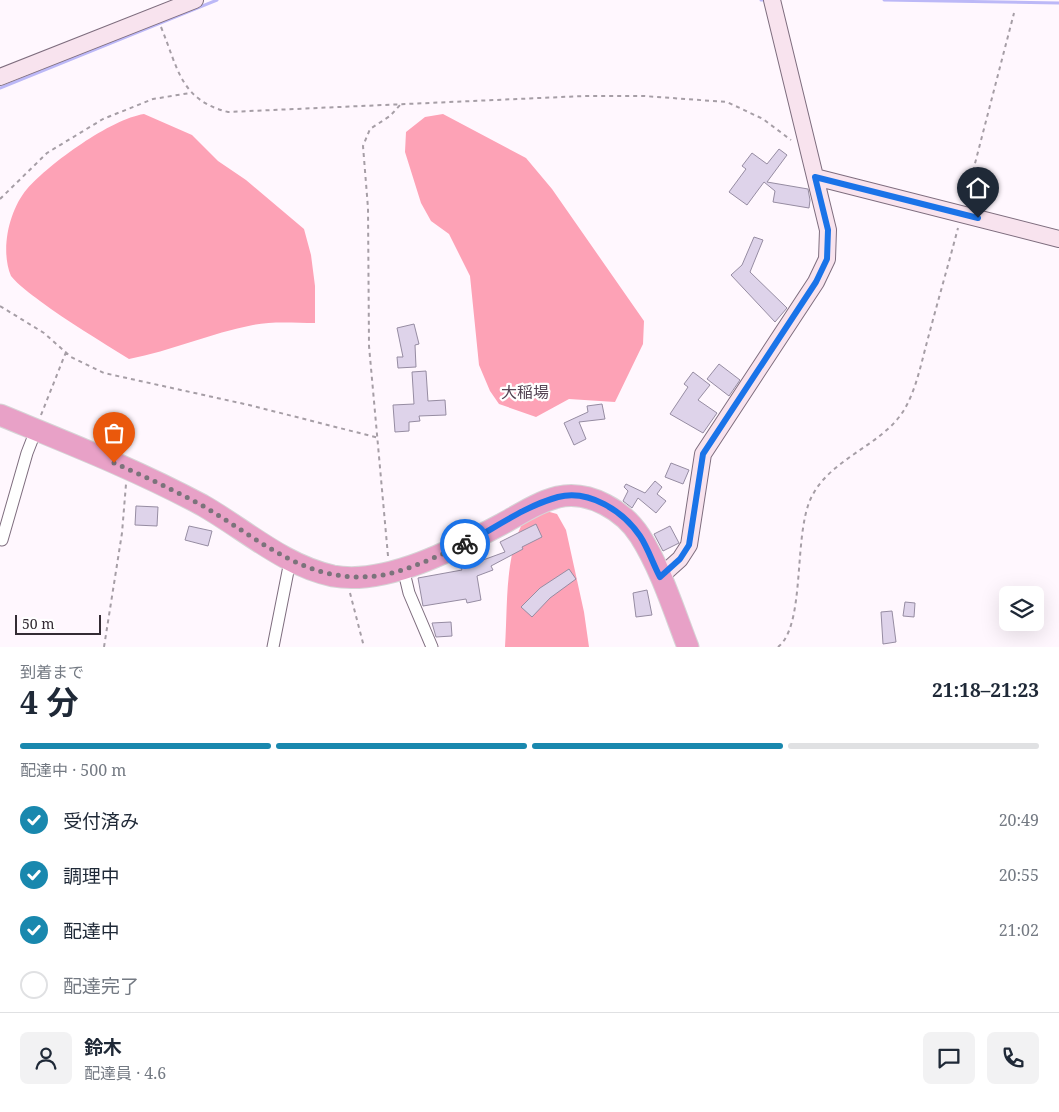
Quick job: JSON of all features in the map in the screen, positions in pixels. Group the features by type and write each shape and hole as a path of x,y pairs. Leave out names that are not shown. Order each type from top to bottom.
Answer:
{"highway":[{"path":"0,415 129,470 203,506 290,561 335,576 376,576 396,570 465,544 536,506 560,497 585,497 607,504 624,518 640,536 660,577 688,647"}],"street":[{"path":"0,77 196,0"},
{"path":"660,577 680,559 689,545 703,454 816,282 827,259 828,230 772,0"},
{"path":"815,177 1059,239"},
{"path":"2,540 27,453 36,430"},
{"path":"273,647 290,561"},
{"path":"396,570 409,593 432,647"}],"path":[{"path":"778,647 794,617 801,532 811,498 820,484 857,451 890,428 905,410 918,376 1014,13"},
{"path":"156,16 184,82 191,93 200,102 228,112 584,96 696,98 728,102 763,119 788,138 806,142"},
{"path":"0,198 48,153 103,119 153,99 191,93"},
{"path":"396,570 378,438 369,346 368,208 363,146 370,129 390,116 402,104"},
{"path":"0,306 44,333 66,352 104,373 249,405 378,438"},
{"path":"36,430 46,397 66,352"},
{"path":"104,647 122,533 124,492 129,470"},
{"path":"346,576 364,647"}],"shaded area":[{"path":"144,114 192,135 218,161 246,180 304,229 311,255 315,286 315,323 253,325 129,359 51,309 17,283 11,276 6,254 8,231 15,208 27,189 65,155 99,133 115,124"},
{"path":"443,114 526,158 552,189 644,321 643,344 615,402 569,399 536,417 499,404 490,391 479,365 470,276 449,234 431,221 421,203 405,152 406,132 425,117"},
{"path":"546,511 557,514 566,530 584,612 589,647 505,647 508,580 514,547 526,516"}],"building":[{"path":"779,149 787,155 767,182 808,189 809,208 773,202 775,191 764,182 747,205 729,192 746,169 742,166 752,153 767,164"},
{"path":"754,237 763,240 750,272 787,308 775,322 731,275 742,265"},
{"path":"414,324 419,344 415,345 416,367 398,368 397,357 403,357 397,328"},
{"path":"719,364 740,380 729,396 707,379"},
{"path":"426,371 428,401 445,400 446,415 419,416 420,421 409,422 409,431 395,432 393,405 414,404 412,372"},
{"path":"693,372 710,385 698,400 717,413 703,433 670,414 688,387 684,384"},
{"path":"602,404 605,419 579,422 586,439 574,445 564,423 588,412 587,406"},
{"path":"671,463 689,470 683,484 665,477"},
{"path":"655,481 662,487 657,494 666,501 656,513 638,498 632,508 623,501 628,491 624,487 626,484 645,493"},
{"path":"136,506 158,507 157,526 135,525"},
{"path":"536,524 542,537 491,566 493,570 477,576 481,600 467,603 466,599 423,606 418,578 462,570 461,568 505,552 500,542"},
{"path":"189,526 212,531 208,546 185,540"},
{"path":"670,526 679,543 663,551 654,534"},
{"path":"569,569 576,579 550,598 532,617 521,607 540,588"},
{"path":"647,590 652,615 636,617 633,593"},
{"path":"905,602 915,603 914,617 903,616"},
{"path":"892,611 896,642 883,644 881,612"},
{"path":"451,622 452,636 436,637 432,623"}],"waterway":[{"path":"0,88 217,0"},
{"path":"761,0 768,0"},
{"path":"884,0 1059,3"}],"way so far":[{"path":"114,463 203,506 296,564 335,576 376,576 412,566 465,544"}],"district":[{"name":"大稲場","path":"525,392"}],"route":[{"path":"465,544 536,506 560,497 585,497 607,504 624,518 640,536 660,577 680,559 689,545 703,454 816,282 827,259 828,230 815,177 978,218"}]}
